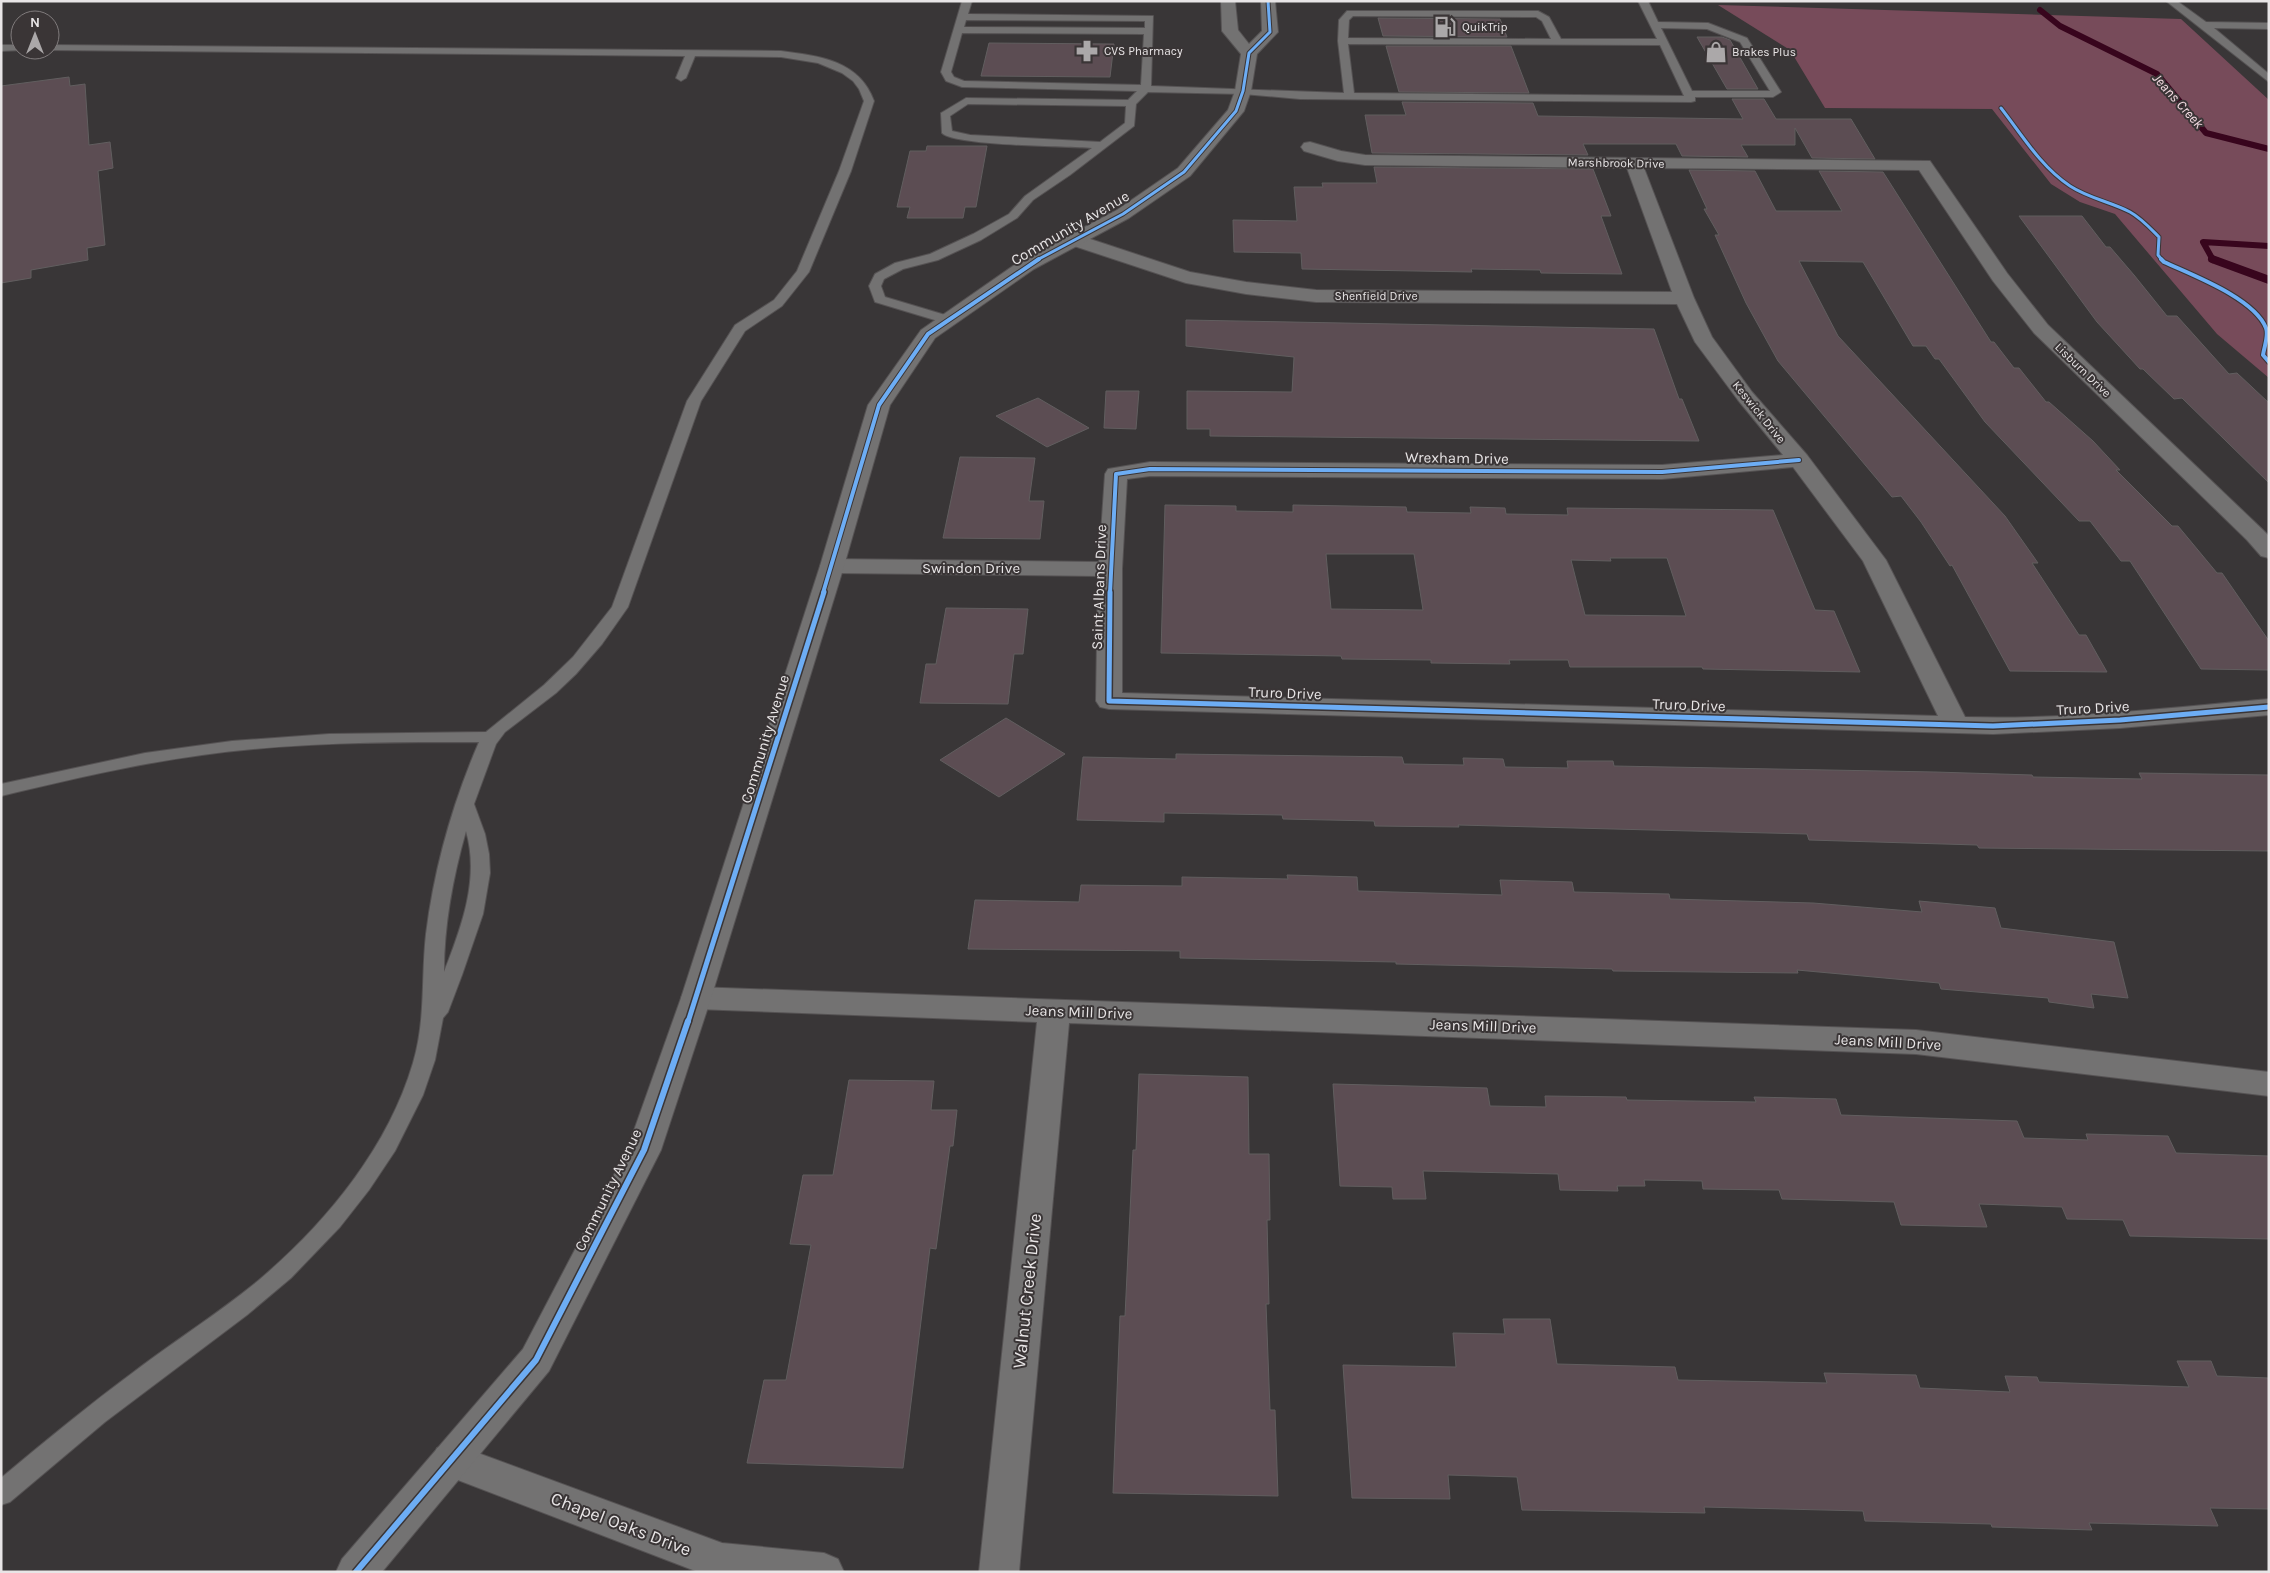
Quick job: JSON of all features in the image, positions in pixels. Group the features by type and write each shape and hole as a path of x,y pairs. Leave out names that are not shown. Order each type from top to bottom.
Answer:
{"street":[{"path":"1228,1 1230,31 1249,53 1270,32 1268,1"},
{"name":"Community Avenue","path":"356,1572 536,1360 644,1150 696,998 832,566 879,405 928,334 1027,265 1123,214 1184,172 1236,111 1243,91 1249,53"},
{"name":"Marshbrook Drive","path":"1310,147 1338,156 1365,160 1924,165"},
{"name":"Keswick Drive","path":"1634,163 1684,298 1702,338 1745,396 1799,460 1874,560 1955,724"},
{"name":"Lisburn Drive","path":"1924,165 2000,277 2041,329 2269,551"},
{"name":"Shenfield Drive","path":"1075,240 1186,277 1246,288 1316,296 1684,298"},
{"name":"Wrexham Drive","path":"1116,474 1150,469 1662,472 1799,460"},
{"name":"Saint Albans Drive","path":"1109,701 1110,569 1116,474"},
{"name":"Swindon Drive","path":"832,566 1110,569"},
{"name":"Truro Drive","path":"1109,701 1994,726 2120,720 2269,707"},
{"name":"Jeans Mill Drive","path":"696,998 1916,1042 2269,1084"},
{"name":"Walnut Creek Drive","path":"999,1572 1054,1011"},
{"name":"Chapel Oaks Drive","path":"451,1460 722,1562 824,1572"}],"lane":[{"path":"967,1 946,72 950,79 962,84 1243,91 1300,96 1691,99 1643,1"},
{"path":"2171,1 2204,25 2269,79"},
{"path":"1349,95 1343,41 1344,20 1350,13 1538,14 1546,19 1558,42"},
{"path":"948,320 879,298 875,286 879,277 899,266 934,257 977,237 1013,216 1029,198 1104,145 1130,124 1131,103 1146,88 1150,18 962,17"},
{"path":"1654,25 1708,26 1744,40 1776,92 1773,94 1688,94"},
{"path":"2204,25 2269,26"},
{"path":"958,30 1149,31"},
{"path":"1343,41 1663,42"},
{"path":"1,1494 52,1450 154,1370 268,1285 306,1248 365,1179 388,1144 405,1113 426,1057 431,1029 436,928 452,850 465,803 490,737 552,687 578,663 603,633 620,607 694,401 740,328 778,303 803,272 845,171 869,101 868,92 852,75 821,62 781,54 60,48"},
{"path":"681,78 692,52"},
{"path":"1104,145 970,138 947,133 945,116 966,101 1131,103"},
{"path":"1,790 158,756 232,746 365,737 490,737"},
{"path":"431,1029 463,949 477,897 480,855 476,831 465,803"}],"shaded area":[{"path":"1718,5 2181,19 2269,100 2269,378 2217,334 2115,214 2080,202 2051,184 1992,109 1825,108 1790,50"}],"building":[{"name":"QuikTrip","path":"1378,18 1500,19 1507,37 1383,36"},
{"path":"1697,37 1722,37 1730,40 1758,89 1727,89"},
{"name":"CVS Pharmacy","path":"989,43 1114,44 1110,77 981,76"},
{"path":"1386,46 1511,46 1529,93 1399,92"},
{"path":"69,77 70,86 85,84 89,145 110,142 113,168 98,171 105,245 87,248 88,260 31,270 31,278 1,283 1,86"},
{"path":"1732,99 1764,99 1776,119 1851,119 1875,159 1812,158 1795,128 1795,145 1741,145 1748,157 1682,156 1676,144 1583,144 1588,155 1372,153 1365,115 1406,115 1402,102 1533,103 1538,116 1743,119"},
{"path":"927,146 987,146 976,207 965,207 963,218 907,218 910,207 897,207 910,151 926,151"},
{"path":"1374,167 1593,169 1611,216 1601,216 1622,274 1541,273 1540,270 1471,269 1472,272 1302,269 1301,253 1234,252 1233,220 1297,221 1294,187 1323,187 1322,183 1377,183"},
{"path":"1689,170 1755,171 1776,211 1842,211 1819,171 1883,172 1991,342 1994,342 2014,368 2019,368 2046,402 2049,402 2093,441 2120,470 2116,470 2172,526 2178,526 2217,573 2222,573 2269,641 2269,670 2201,669 2130,561 2121,561 2090,521 2079,521 1985,422 1939,359 1935,359 1926,346 1913,346 1863,262 1799,261 1838,336 2005,516 2038,563 2032,563 2079,635 2086,635 2107,672 2010,671 1952,565 1950,566 1921,522 1901,496 1892,497 1778,361 1746,303 1715,235 1719,235 1704,209 1707,209"},
{"path":"2019,216 2082,216 2106,247 2110,247 2167,316 2177,316 2229,374 2237,373 2269,403 2269,483 2182,398 2174,399 2143,369 2140,369 2097,322"},
{"path":"1186,320 1654,329 1679,399 1682,399 1699,441 1210,436 1210,429 1187,429 1187,391 1292,392 1294,357 1186,346"},
{"path":"1106,391 1139,391 1136,429 1104,428"},
{"path":"1038,398 1089,428 1047,447 996,416"},
{"path":"960,457 1035,458 1029,501 1044,501 1040,539 943,538"},
{"path":"1165,505 1236,506 1236,511 1293,512 1293,505 1406,507 1407,512 1471,513 1470,507 1505,508 1506,514 1568,515 1567,508 1773,510 1815,610 1834,611 1860,672 1703,669 1702,667 1570,667 1568,660 1509,660 1510,664 1431,663 1431,660 1342,659 1341,656 1161,653","holes":["1326,554 1414,554 1423,610 1331,609","1610,558 1667,558 1686,616 1585,615 1571,560 1611,561"]},
{"path":"946,608 1028,609 1023,654 1014,654 1008,704 920,703 926,664 936,664"},
{"path":"1006,718 1065,754 999,797 940,760"},
{"path":"1176,754 1402,757 1404,764 1464,765 1463,758 1503,759 1505,767 1568,768 1567,761 1613,761 1614,766 1935,772 2032,775 2033,777 2142,779 2139,773 2269,775 2269,851 1979,848 1977,845 1809,840 1807,834 1458,825 1459,827 1375,826 1374,821 1283,819 1282,815 1164,813 1164,822 1077,820 1083,757 1176,759"},
{"path":"1287,875 1357,877 1358,891 1502,895 1500,880 1572,882 1574,892 1669,894 1670,899 1813,903 1922,912 1919,901 1995,908 2001,928 2114,942 2128,998 2091,994 2094,1008 2049,1002 2048,998 1941,989 1939,983 1797,970 1798,973 1613,971 1612,969 1396,964 1396,962 1180,958 1180,951 968,949 975,900 1079,902 1081,885 1182,886 1182,877 1288,879"},
{"path":"1139,1074 1248,1077 1249,1154 1269,1154 1270,1220 1267,1220 1269,1304 1266,1304 1270,1410 1275,1410 1278,1496 1113,1493 1120,1316 1125,1316 1133,1150 1136,1150"},
{"path":"849,1080 934,1081 931,1110 957,1110 953,1146 950,1146 936,1249 930,1248 903,1468 747,1463 764,1380 786,1380 811,1245 790,1244 803,1175 833,1175"},
{"path":"1333,1084 1487,1088 1490,1106 1546,1107 1545,1096 1626,1097 1627,1100 1756,1102 1754,1097 1836,1099 1841,1115 2017,1121 2024,1138 2088,1140 2086,1134 2168,1136 2176,1153 2269,1156 2269,1239 2130,1236 2123,1220 2067,1219 2062,1207 1979,1204 1987,1227 1901,1225 1894,1202 1782,1199 1779,1190 1703,1189 1702,1181 1644,1180 1645,1186 1617,1186 1618,1191 1560,1190 1558,1174 1423,1171 1426,1199 1393,1199 1392,1187 1340,1186"},
{"path":"1503,1319 1550,1319 1557,1364 1675,1367 1678,1380 1827,1383 1824,1373 1916,1375 1920,1388 2010,1392 2005,1376 2037,1377 2039,1382 2189,1387 2177,1361 2211,1361 2217,1376 2269,1378 2269,1509 2210,1508 2218,1526 2089,1523 2092,1530 1992,1527 1991,1524 1865,1521 1863,1511 1704,1507 1705,1513 1522,1510 1517,1477 1448,1475 1450,1499 1352,1498 1343,1365 1456,1367 1453,1333 1505,1334"}],"waterway":[{"name":"Jeans Creek","path":"2040,10 2060,26 2157,74 2206,133 2269,149"},
{"name":"Jeans Creek","path":"2213,259 2203,242 2269,246"},
{"name":"Jeans Creek","path":"2213,259 2269,280"}],"cycle path":[{"path":"356,1572 536,1360 644,1150 696,998 832,566 879,405 928,334 1027,265 1123,214 1184,172 1236,111 1243,91 1249,53 1270,32 1268,1"},
{"path":"2001,108 2033,150 2060,179 2077,190 2135,215 2159,237 2158,255 2164,262 2237,299 2261,319 2266,329 2263,355 2269,362"},
{"path":"1799,460 1662,472 1150,469 1116,474 1110,569 1109,701 1993,726 2120,720 2269,707"}],"place":[{"name":"QuikTrip","path":"1445,27"},
{"name":"CVS Pharmacy","path":"1087,51"},
{"name":"Brakes Plus","path":"1716,52"}]}
